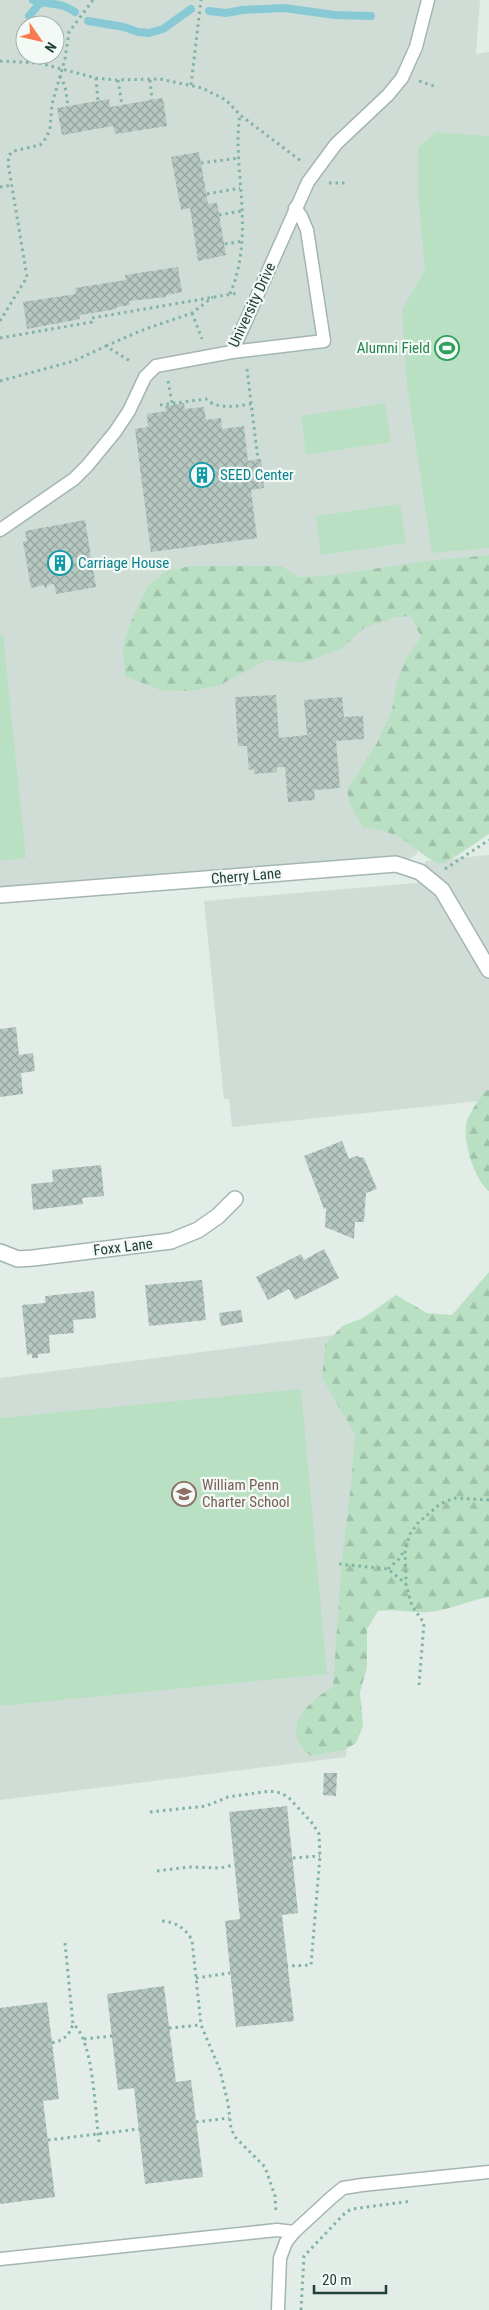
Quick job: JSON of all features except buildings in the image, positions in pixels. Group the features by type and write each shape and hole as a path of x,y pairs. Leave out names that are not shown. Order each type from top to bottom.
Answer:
{"street":[{"name":"Cherry Lane","path":"0,895 383,863 407,866 431,879 451,902 489,970"},
{"name":"Foxx Lane","path":"0,1252 18,1259 171,1241 198,1230 218,1216 234,1199"}],"lane":[{"name":"University Drive","path":"0,530 74,479 101,451 129,411 149,371 156,366 238,352 259,292 295,208 314,171 336,144 388,95 402,78 416,48 428,0"},
{"path":"238,352 324,341 307,230 295,208"},
{"path":"278,2310 280,2258 286,2242 294,2232 343,2188 489,2172"},
{"path":"0,2259 276,2230 294,2232"}],"path":[{"path":"0,321 27,276 9,155 14,151 40,145 46,138 50,129 52,104 63,68 69,32 93,0"},
{"path":"191,85 201,0"},
{"path":"0,61 39,63 96,78 118,80 160,79 191,85 220,96 240,115 314,171"},
{"path":"60,75 65,86 68,106"},
{"path":"96,78 98,101"},
{"path":"118,80 122,105"},
{"path":"150,80 152,100"},
{"path":"419,81 437,87"},
{"path":"230,294 240,266 243,241 238,124 240,115"},
{"path":"201,163 239,158"},
{"path":"329,183 346,183"},
{"path":"0,187 12,185"},
{"path":"207,194 240,188"},
{"path":"219,215 242,211"},
{"path":"224,244 243,241"},
{"path":"0,338 92,322 92,318 214,296 259,292"},
{"path":"0,381 74,361 140,331 192,313 214,296"},
{"path":"192,313 197,324"},
{"path":"106,346 130,361"},
{"path":"238,352 251,404 258,460"},
{"path":"166,380 169,382 172,403"},
{"path":"160,405 206,399 209,402 227,407 251,404"},
{"path":"431,879 489,840"},
{"path":"388,1569 399,1559 405,1550 410,1534 418,1523 440,1504 454,1498 489,1500"},
{"path":"405,1550 406,1584 412,1606 424,1623 419,1685"},
{"path":"338,1564 388,1569 406,1584"},
{"path":"150,1812 206,1806 228,1797 270,1791 281,1793 289,1798 313,1824 319,1834 320,1856 310,1964 287,1966"},
{"path":"293,1858 320,1856"},
{"path":"157,1871 189,1867 220,1868 234,1865"},
{"path":"162,1921 174,1922 192,1940 201,2025 220,2070 228,2103 228,2118 236,2138 265,2167 271,2180 275,2196 276,2230"},
{"path":"52,2043 61,2041 69,2035 73,2024 65,1943"},
{"path":"196,1978 230,1973"},
{"path":"73,2024 80,2030 88,2053 99,2142"},
{"path":"169,2028 201,2025"},
{"path":"84,2040 112,2036"},
{"path":"196,2122 228,2118"},
{"path":"48,2140 139,2129"},
{"path":"301,2310 304,2256 346,2212 358,2207 414,2200"}],"shaded area":[{"path":"0,0 480,0 476,54 489,52 489,752 418,836 417,854 409,859 0,892"},
{"path":"489,855 489,1100 232,1127 229,1099 224,1099 204,901 416,883 425,878 425,861"},
{"name":"William Penn Charter School","path":"380,1329 346,1757 0,1800 0,1378"}],"green space":[{"name":"Alumni Field","path":"436,132 489,136 489,548 432,553 407,386 402,310 425,270 418,194 418,148"},
{"path":"385,403 391,442 306,455 301,416"},
{"path":"400,504 406,543 321,555 316,516"},
{"path":"489,555 489,834 441,864 397,836 362,827 350,804 347,790 377,743 392,710 396,685 406,658 421,637 411,616 397,617 365,627 341,649 303,663 267,660 218,686 189,691 163,691 125,676 123,645 133,617 147,587 166,571 191,566 282,566 298,577 325,576 427,561"},
{"path":"0,635 3,635 26,858 0,861"},
{"path":"489,1090 489,1191 478,1177 470,1157 467,1146 466,1126 468,1118 484,1091"},
{"path":"489,1272 489,1597 429,1612 378,1611 367,1629 367,1667 360,1692 363,1726 356,1743 344,1750 311,1756 301,1747 297,1737 297,1727 300,1718 314,1700 333,1687 342,1559 355,1434 322,1378 325,1345 342,1326 363,1318 396,1295 427,1313 452,1315"},
{"path":"301,1389 327,1674 0,1706 0,1418"}],"waterway":[{"path":"33,0 64,6 75,12"},
{"path":"30,15 40,3"},
{"path":"209,11 226,13 242,10 284,8 335,15 371,16"},
{"path":"88,21 149,33 163,29 191,9"}],"place":[{"name":"Alumni Field","path":"447,348"},
{"name":"SEED Center","path":"202,475"},
{"name":"Carriage House","path":"60,563"},
{"name":"William Penn Charter School","path":"184,1494"}]}
